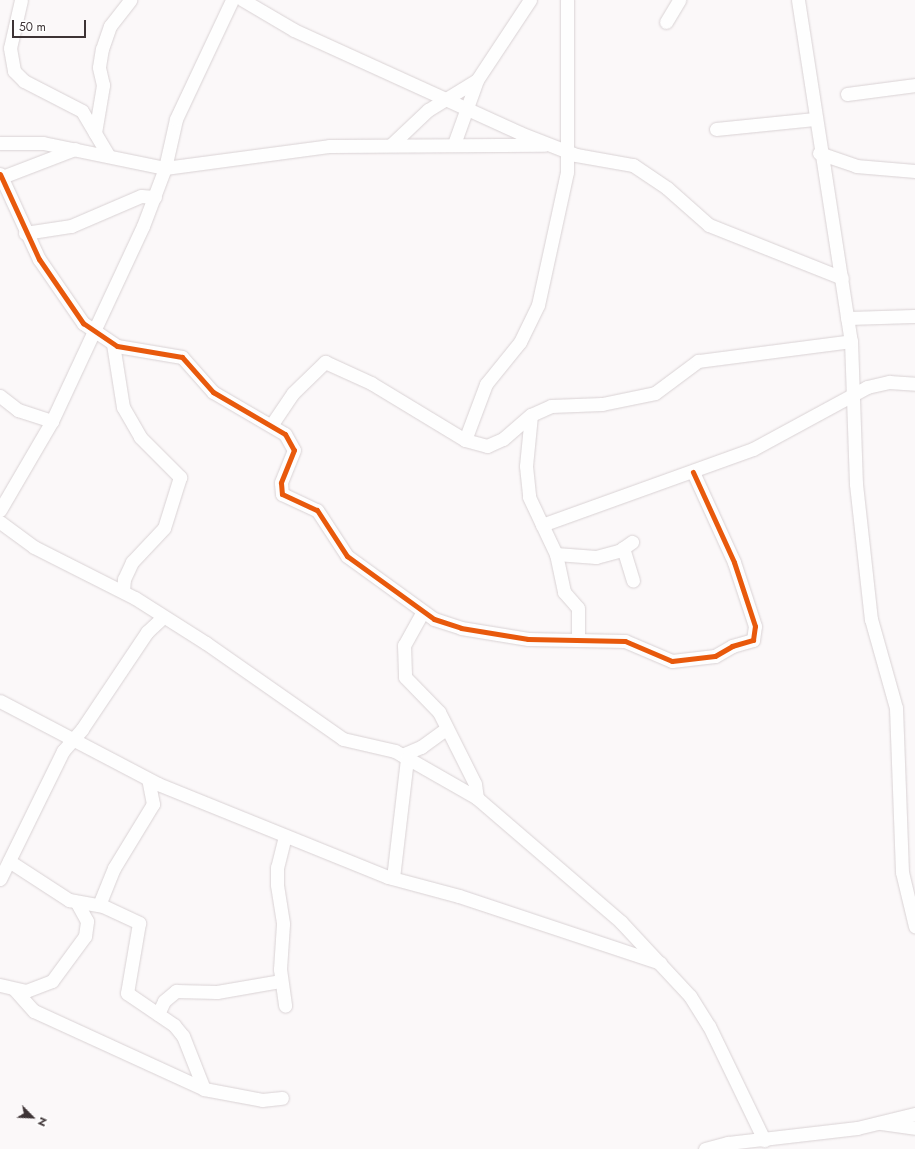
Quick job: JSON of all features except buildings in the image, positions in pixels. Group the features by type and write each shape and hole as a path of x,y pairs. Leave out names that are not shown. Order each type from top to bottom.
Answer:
{"street":[{"path":"21,0 22,11 10,48 14,71 24,81 76,105 108,155"},
{"path":"94,133 103,86 99,67 102,49 110,26 130,0"},
{"path":"0,510 52,421 94,333 155,197 165,168 176,119 232,0"},
{"path":"243,0 294,30 566,152 633,165 667,188 709,225 842,278"},
{"path":"454,144 466,107 477,80 530,0"},
{"path":"465,440 486,384 520,342 538,305 567,172 567,0"},
{"path":"666,22 678,0"},
{"path":"798,0 819,153 842,278 851,341 850,398 871,619 896,708 902,872 915,926"},
{"path":"392,144 428,110 477,80"},
{"path":"847,94 915,85"},
{"path":"716,129 814,118"},
{"path":"0,143 43,143 108,155 165,168 296,149 392,144 548,144"},
{"path":"75,149 1,175 25,233 48,275 94,333 113,344 178,355 213,392 272,424 291,439 294,450 281,483 282,494 317,510 340,549 422,613 461,628 497,635 625,641 672,661 715,656 757,635 734,562 693,472"},
{"path":"819,153 856,166 915,170"},
{"path":"25,233 71,226 142,196 155,197"},
{"path":"847,318 915,316"},
{"path":"272,424 292,393 325,362 371,383 465,440 479,445 494,444 531,415 551,406 602,404 655,393 698,361 851,341"},
{"path":"113,344 123,407 140,437 180,477 164,528 132,562 124,579 123,591"},
{"path":"542,525 693,472 771,440 877,384 915,384"},
{"path":"0,396 18,410 52,421"},
{"path":"531,415 527,480 532,506 556,554 564,592 578,608 578,639"},
{"path":"0,522 34,547 123,591 164,617 343,739 404,756 477,798 621,922 660,963 699,1009 764,1140"},
{"path":"556,554 596,557 627,545 633,580"},
{"path":"422,613 406,636 402,666 405,677 437,709 475,784 477,798"},
{"path":"0,879 47,779 72,740 147,632 164,617"},
{"path":"0,701 148,779 285,836 393,878 459,896 660,963"},
{"path":"404,756 421,748 446,729"},
{"path":"393,878 404,756"},
{"path":"99,905 114,868 153,804 148,779"},
{"path":"285,836 277,867 283,924 281,981 285,1006"},
{"path":"0,985 26,992 44,986 77,952 87,928 84,914 77,903 9,861"},
{"path":"77,903 99,905 140,925 127,994 158,1014 183,1036 204,1089"},
{"path":"158,1014 164,1001 176,992 217,992 281,981"},
{"path":"14,989 34,1011 204,1089 262,1100 282,1098"},
{"path":"705,1149 877,1122 915,1114"},
{"path":"877,1122 915,1128"}],"cycle path":[{"path":"0,174 39,259 83,323 117,346 182,357 213,392 285,434 294,450 281,483 282,494 317,510 347,556 434,619 461,628 528,639 625,641 672,661 715,656 732,646 753,640 755,626 734,562 693,472"}]}
